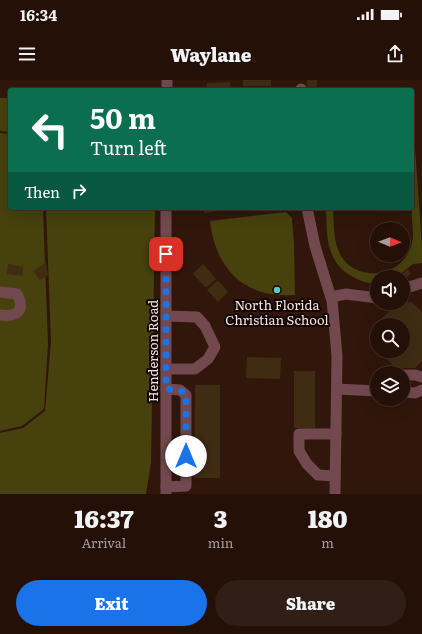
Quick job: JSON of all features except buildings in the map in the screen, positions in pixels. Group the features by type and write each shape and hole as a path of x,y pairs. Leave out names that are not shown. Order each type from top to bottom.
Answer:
{"street":[{"name":"Henderson Road","path":"166,210 166,490"},
{"path":"307,210 320,263 331,297 337,356 335,494"},
{"path":"410,287 422,283"},
{"path":"0,292 17,294 20,300 20,306 16,314 12,316 0,315"},
{"path":"331,297 346,294 370,298"},
{"path":"166,316 197,317 205,326 215,347 208,358 195,369 166,369"},
{"path":"410,375 422,377"},
{"path":"166,389 180,390 186,394 186,486 166,490"},
{"path":"337,389 370,390"},
{"path":"410,393 415,393 422,390"},
{"path":"335,476 318,475 307,464 299,451 299,434 336,434"}],"shaded area":[{"path":"0,98 8,98 8,132 0,131"},
{"path":"0,133 8,134 8,210 43,210 48,344 44,409 22,426 0,431"},
{"path":"414,134 422,263 413,264 405,270 390,270 402,262 410,262 410,249 413,234 412,210 414,210"},
{"path":"46,210 155,210 151,463 146,494 0,494 0,433 23,428 45,411 51,342"},
{"path":"326,210 333,210 334,233 338,251 341,256 348,264 357,270 370,273 370,283 356,278 344,271 337,264 329,247"},
{"path":"286,212 292,218 295,295 277,295 261,292 247,286 236,278 226,267 218,253 213,238 210,221"}],"place":[{"name":"North Florida Christian School","path":"277,290"}],"route":[{"path":"166,254 166,389 180,390 186,394 186,456"}]}
